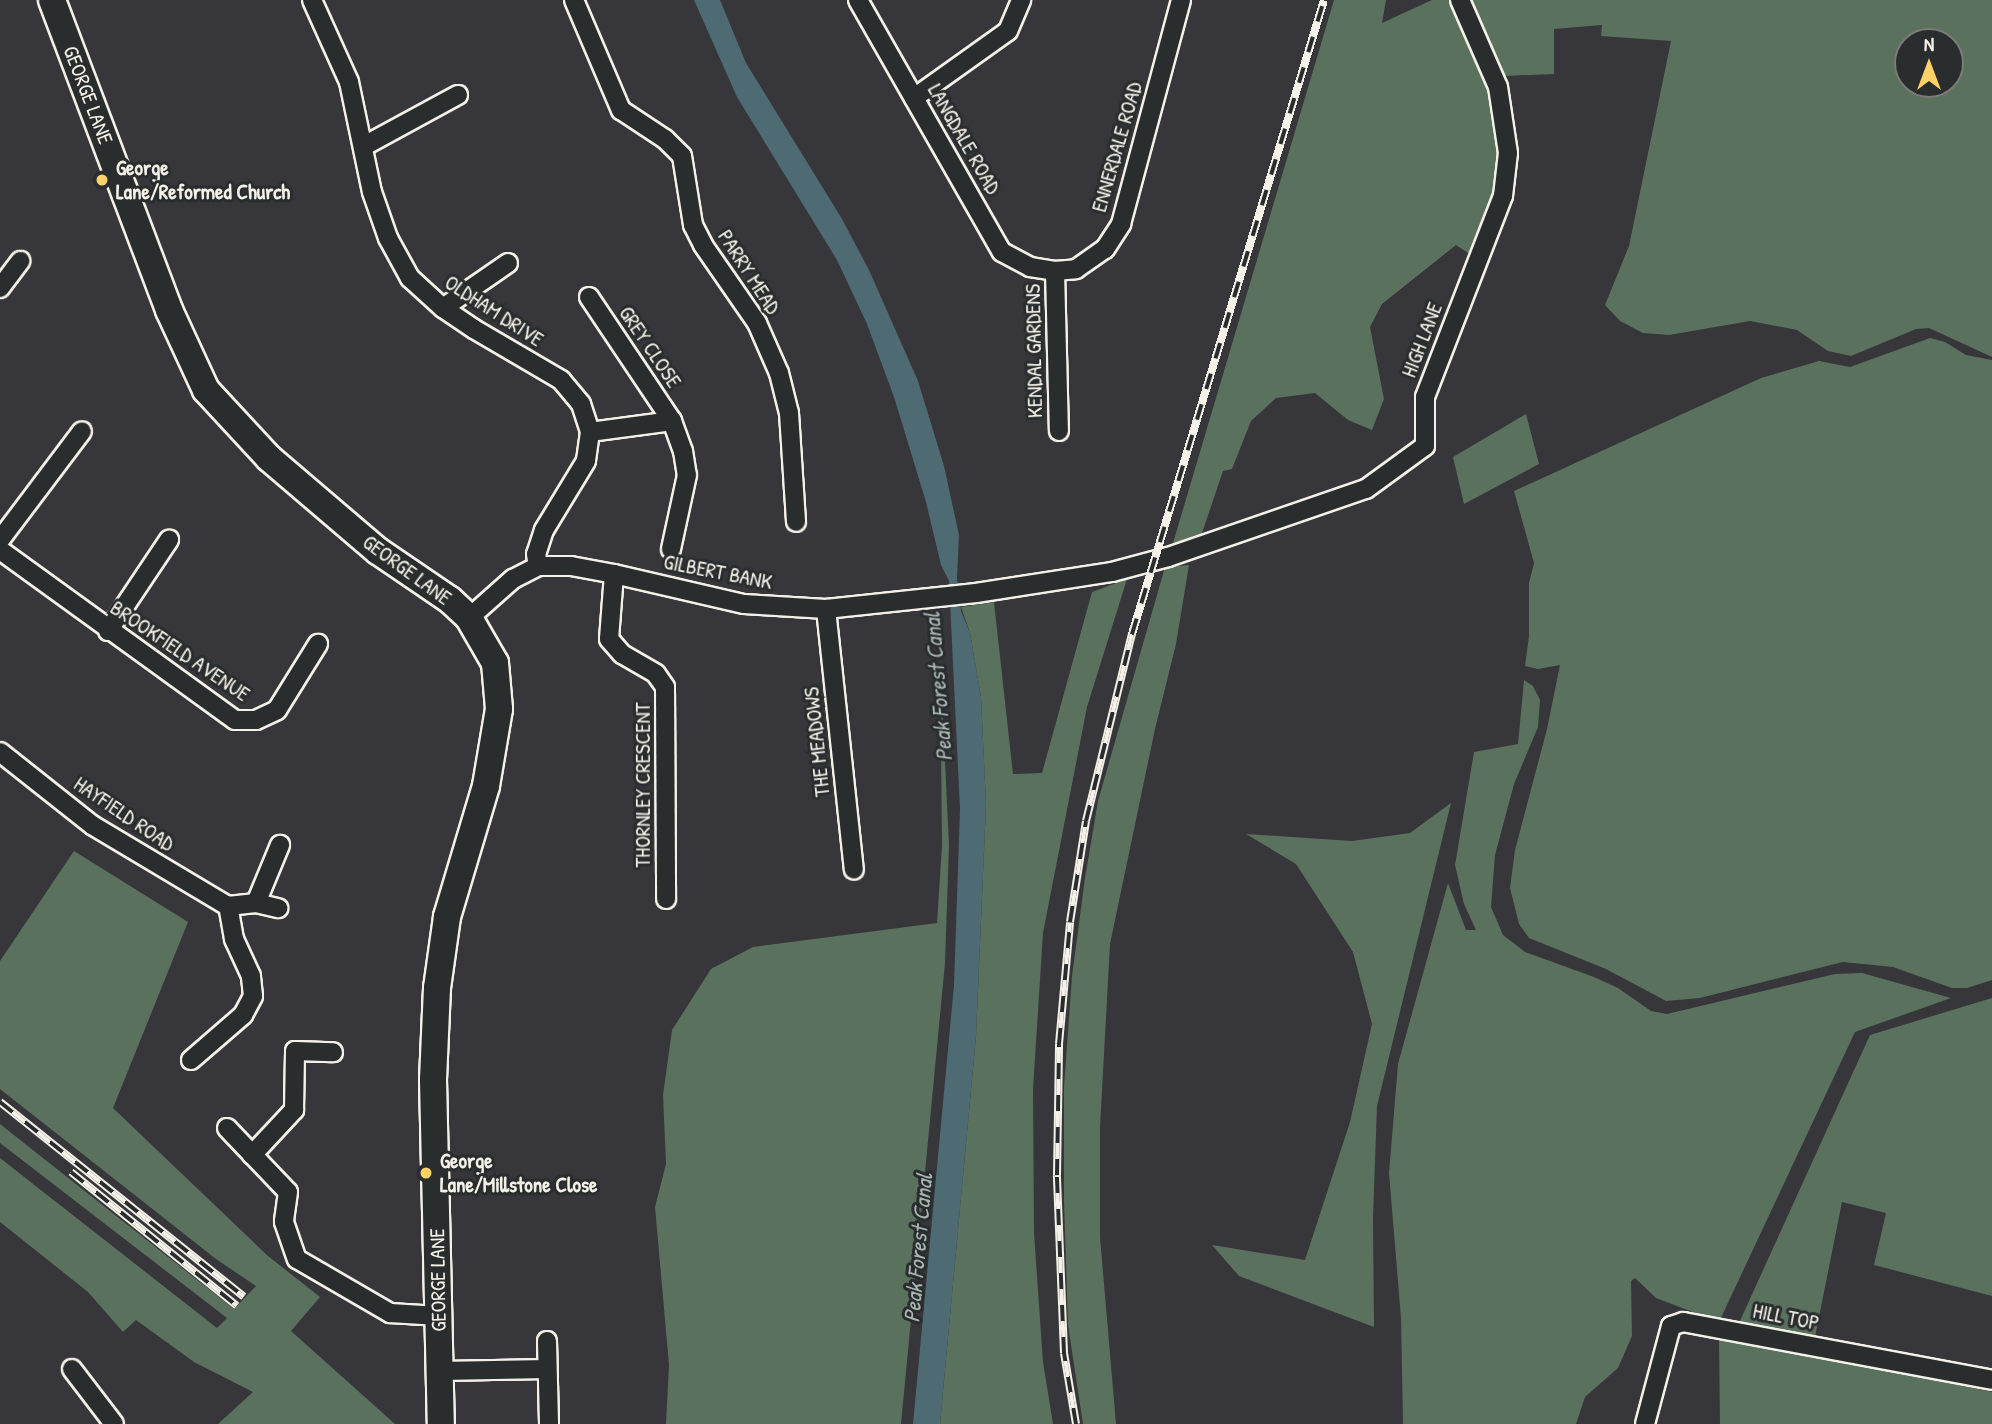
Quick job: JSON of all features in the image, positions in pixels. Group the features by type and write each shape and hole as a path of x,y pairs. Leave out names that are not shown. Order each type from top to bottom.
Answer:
{"main road":[{"name":"GEORGE LANE","path":"52,0 169,310 206,390 269,458 378,551 450,600 469,618 495,663 499,709 486,786 447,917 437,988 433,1080 441,1424"}],"street":[{"name":"OLDHAM DRIVE","path":"312,0 349,82 372,192 388,238 410,278 443,308 561,380 581,404 590,432"},
{"name":"PARRY MEAD","path":"574,0 621,110 666,139 682,156 693,225 703,245 757,323 779,373 789,413 796,522"},
{"name":"LANGDALE ROAD","path":"858,0 1002,252 1030,267 1055,271"},
{"path":"914,98 1008,31 1021,0"},
{"name":"ENNERDALE ROAD","path":"1055,271 1076,269 1105,249 1121,224 1181,0"},
{"name":"HIGH LANE","path":"976,593 1112,572 1168,557 1366,489 1425,446 1425,397 1503,196 1508,153 1497,87 1460,0"},
{"path":"364,146 457,95"},
{"path":"0,288 20,261"},
{"path":"443,308 508,263"},
{"name":"KENDAL GARDENS","path":"1055,271 1059,431"},
{"name":"GREY CLOSE","path":"589,297 672,421 683,451 687,475 671,548"},
{"name":"GREY CLOSE","path":"590,432 672,421"},
{"path":"0,540 82,431"},
{"path":"469,618 513,579 538,566 536,554 544,530 586,461 590,432"},
{"path":"108,631 169,540"},
{"name":"BROOKFIELD AVENUE","path":"0,550 108,631 235,720 256,720 277,710 318,644"},
{"name":"GILBERT BANK","path":"538,566 571,566 614,573 744,604 826,610 976,593"},
{"name":"THORNLEY CRESCENT","path":"614,573 610,639 622,654 656,674 666,687 666,899"},
{"name":"THE MEADOWS","path":"826,610 854,870"},
{"name":"HAYFIELD ROAD","path":"0,752 92,825 228,906"},
{"path":"256,903 280,845"},
{"path":"191,1060 243,1015 253,996 251,976 234,939 228,906 256,903 278,908"},
{"path":"253,1155 294,1110 295,1051 333,1052"},
{"path":"226,1128 288,1192 284,1222 297,1259 390,1313 439,1316"},
{"name":"HILL TOP","path":"1645,1424 1671,1326 1684,1322 1992,1380"},
{"path":"547,1342 549,1424"},
{"path":"72,1368 114,1424"},
{"path":"440,1371 547,1369"}],"green space":[{"path":"1334,0 1386,0 1382,23 1432,0 1451,0 1485,79 1494,110 1499,145 1494,199 1471,255 1456,245 1382,304 1370,327 1384,399 1372,430 1348,420 1315,393 1276,398 1251,421 1232,469 1223,471 1201,536 1173,543"},
{"path":"1467,0 1992,0 1992,357 1929,328 1916,329 1851,356 1828,351 1797,330 1750,321 1669,335 1643,333 1620,321 1605,305 1629,246 1671,41 1601,36 1602,25 1554,29 1554,74 1504,76"},
{"path":"1930,338 1945,342 1966,355 1992,360 1992,980 1967,988 1952,988 1893,967 1843,962 1700,998 1666,1001 1606,969 1529,938 1519,924 1510,888 1515,850 1547,729 1560,665 1538,669 1525,666 1529,636 1529,583 1534,563 1514,491 1761,378 1819,361 1850,367"},
{"path":"1526,414 1539,464 1464,504 1453,457"},
{"path":"1189,565 1176,644 1155,729 1110,944 1100,1127 1100,1237 1116,1424 1083,1424 1068,1325 1064,1201 1064,1087 1072,976 1098,801 1165,567"},
{"path":"1127,579 1087,707 1043,933 1033,1089 1034,1233 1043,1362 1053,1424 940,1424 976,1036 986,805 981,697 970,633 961,607 994,602 1013,774 1042,773 1092,592"},
{"path":"940,657 949,845 945,963 901,1424 666,1424 669,1365 655,1207 666,1164 663,1095 672,1030 711,969 753,947 937,923 942,845"},
{"path":"1524,680 1533,686 1540,700 1538,727 1514,784 1495,855 1491,907 1503,935 1525,952 1594,977 1618,988 1651,1011 1667,1014 1835,974 1862,973 1951,998 1855,1032 1719,1322 1656,1298 1635,1278 1631,1281 1632,1336 1618,1368 1585,1397 1576,1424 1403,1424 1401,1318 1389,1173 1398,1064 1448,883 1466,930 1476,930 1464,904 1455,865 1474,752 1518,744"},
{"path":"1451,803 1377,1106 1373,1218 1374,1327 1239,1276 1212,1245 1305,1260 1350,1122 1372,1024 1353,952 1296,864 1246,834 1352,841 1410,833"},
{"path":"74,851 188,922 113,1108 268,1256 320,1297 291,1331 395,1424 218,1424 253,1392 194,1362 136,1320 123,1332 88,1292 0,1222 0,1158 217,1328 227,1318 0,1143 0,1124 234,1309 256,1286 216,1259 0,1089 0,961"},
{"path":"1992,998 1992,1296 1874,1265 1886,1213 1842,1202 1815,1337 1739,1323 1870,1035"},
{"path":"1727,1335 1992,1392 1992,1424 1720,1424 1719,1341"}],"water":[{"path":"694,0 720,0 746,63 842,219 869,270 918,381 944,466 959,535 957,578 961,611 970,633 981,697 986,805 976,1036 940,1424 913,1424 954,985 960,809 949,581 941,565 926,502 894,397 867,324 837,260 737,97"}],"railway":[{"path":"1076,1424 1064,1353 1057,1175 1059,1044 1070,922 1086,821 1132,634 1324,0"},
{"path":"0,1102 244,1297"},
{"path":"71,1172 237,1306"}],"place":[{"name":"George Lane/Reformed Church","path":"102,180"},
{"name":"George Lane/Millstone Close","path":"426,1173"}],"water label":[{"name":"Peak Forest Canal","path":"938,687"},
{"name":"Peak Forest Canal","path":"918,1248"}]}
